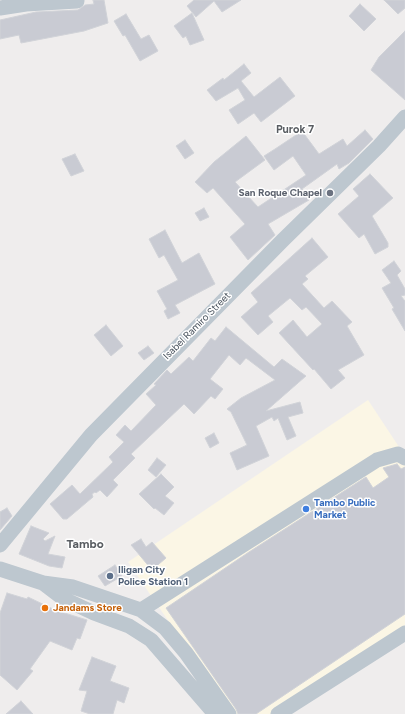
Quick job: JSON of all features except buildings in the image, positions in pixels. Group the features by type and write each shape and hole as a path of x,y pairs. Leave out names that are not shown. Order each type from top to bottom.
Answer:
{"street":[{"path":"0,8 26,4 76,1"},
{"name":"Isabel Ramiro Street","path":"0,545 90,435 277,245 379,146 405,117"},
{"path":"140,610 377,460 398,454 405,458"},
{"path":"0,569 42,583 73,587 140,610 164,628 186,653 229,714"},
{"path":"42,583 64,599 94,613 129,626 151,640 215,714"},
{"path":"278,714 404,635"}],"shaded area":[{"name":"Tambo Public Market","path":"368,400 405,456 405,625 273,714 232,714 128,562"}],"place":[{"name":"San Roque Chapel","path":"330,193"},
{"name":"Tambo Public Market","path":"306,509"},
{"name":"Iligan City Police Station 1","path":"110,576"},
{"name":"Jandams Store","path":"45,608"}],"district":[{"name":"Purok 7","path":"295,130"},
{"name":"Tambo","path":"85,544"}]}
